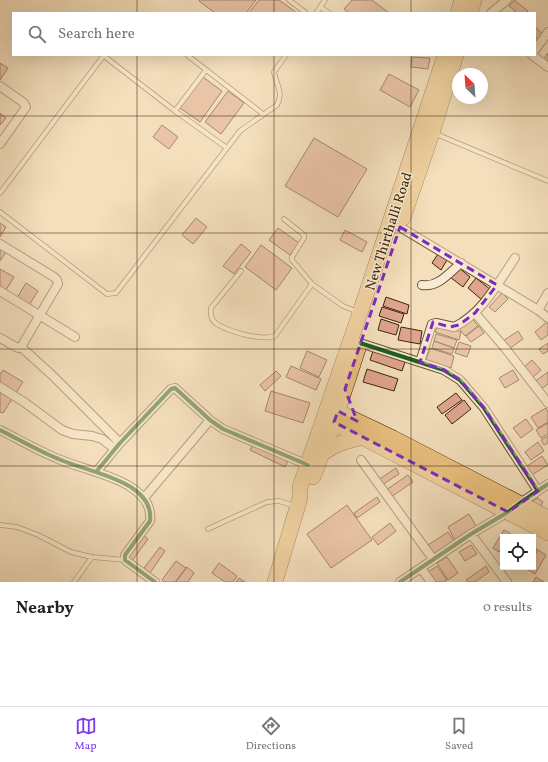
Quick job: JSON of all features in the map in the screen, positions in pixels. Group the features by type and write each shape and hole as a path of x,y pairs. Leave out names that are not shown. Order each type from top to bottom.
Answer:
{"highway":[{"path":"458,12 462,0"},
{"path":"470,12 474,0"},
{"name":"New Thirthalli Road","path":"331,414 360,313 445,56"},
{"path":"275,582 299,503 300,487 308,465 331,414 345,389 432,133 456,56"},
{"path":"345,389 347,398 361,422"},
{"path":"331,414 361,422 514,507 548,533"},
{"path":"331,414 364,437 514,507 548,518"},
{"path":"299,503 308,489 323,453 331,414"},
{"path":"323,453 343,442 364,437"}],"street":[{"path":"492,12 508,0"},
{"path":"536,49 548,32"},
{"path":"533,56 548,67"},
{"path":"0,86 24,103 26,107 0,144"},
{"path":"400,227 538,310 548,318"},
{"path":"0,244 57,280 58,284 41,315 19,348 0,338"},
{"path":"420,362 432,324 436,323 454,327 475,313 497,285 515,258"},
{"path":"422,285 427,286 436,284 461,263"},
{"path":"0,291 75,337"},
{"path":"538,310 548,294"},
{"path":"475,313 505,348 548,403"},
{"path":"360,342 444,370 460,380 484,408 538,491"},
{"path":"21,346 52,375 117,446"},
{"path":"0,387 24,402 62,430 73,434 92,436 117,446"},
{"path":"96,472 117,446 171,389 175,388 179,390 210,420 236,436 246,438 308,465"},
{"path":"144,498 210,420"},
{"path":"0,430 61,461 96,472 128,485 144,498 149,508 150,521 125,556 125,560 129,565 155,582"},
{"path":"361,460 433,559"},
{"path":"400,582 548,484"},
{"path":"471,534 507,582"},
{"path":"421,568 432,582"}],"lane":[{"path":"289,0 305,12"},
{"path":"317,12 325,0"},
{"path":"320,7 328,12"},
{"path":"0,193 103,56"},
{"path":"105,56 175,111 227,148"},
{"path":"188,56 263,114"},
{"path":"0,212 107,294 112,295 116,293 240,131 277,104 280,99 280,93 274,72 285,56"},
{"path":"175,111 206,70"},
{"path":"432,133 548,181"},
{"path":"284,219 304,235 304,238 292,257 292,260 312,284 343,306 360,313"},
{"path":"241,271 211,308 210,313 216,324 234,332 263,338 275,336 312,284"},
{"path":"208,529 267,502 299,503"},
{"path":"0,525 17,527 38,535 71,552 92,557 125,560"},
{"path":"74,582 92,557"}],"highlighted area":[{"path":"400,227 497,285 475,313 459,325 450,327 433,322 420,362 444,370 460,380 484,408 538,491 508,512 334,422 338,411 357,421 345,389"}],"building":[{"path":"256,0 247,12 214,12 199,1"},
{"path":"259,0 279,0 296,12 250,12"},
{"path":"352,0 372,0 388,12 348,12 344,9"},
{"path":"514,0 528,11 516,12 509,6"},
{"path":"536,28 544,35 539,40 536,38"},
{"path":"548,53 548,65 542,61"},
{"path":"412,57 430,58 428,69 411,67"},
{"path":"0,63 8,68 0,80"},
{"path":"389,74 419,90 410,107 380,90"},
{"path":"203,77 222,91 200,122 180,108"},
{"path":"228,91 244,103 221,134 205,122"},
{"path":"0,113 6,118 0,125"},
{"path":"162,125 178,137 169,149 153,137"},
{"path":"314,138 367,169 338,217 285,186"},
{"path":"196,218 207,227 193,244 182,235"},
{"path":"0,223 6,227 0,237"},
{"path":"278,228 299,243 290,255 269,240"},
{"path":"345,230 367,242 362,252 340,240"},
{"path":"241,244 251,252 234,274 223,266"},
{"path":"261,245 292,268 276,290 245,267"},
{"path":"0,248 6,252 0,261"},
{"path":"438,254 447,260 441,270 432,263"},
{"path":"458,267 470,277 463,287 450,277"},
{"path":"0,269 14,277 6,290 0,287"},
{"path":"476,278 491,290 482,300 468,288"},
{"path":"26,283 38,291 29,305 17,298"},
{"path":"502,293 508,299 495,312 489,307"},
{"path":"386,297 409,305 407,314 383,306"},
{"path":"382,307 404,314 401,323 379,316"},
{"path":"472,318 478,326 465,336 459,328"},
{"path":"381,319 399,325 396,335 378,330"},
{"path":"548,321 548,335 541,340 535,332"},
{"path":"438,324 461,332 459,340 435,332"},
{"path":"479,326 484,333 471,342 466,336"},
{"path":"401,327 422,331 420,344 398,340"},
{"path":"518,331 523,339 509,349 503,341"},
{"path":"436,334 457,340 454,348 434,341"},
{"path":"434,341 454,348 452,354 432,348"},
{"path":"459,342 471,346 467,357 455,353"},
{"path":"548,343 548,351 543,354 539,349"},
{"path":"430,348 454,356 451,368 426,360"},
{"path":"307,351 327,360 319,377 300,368"},
{"path":"373,351 405,362 402,371 370,360"},
{"path":"532,360 541,370 532,378 523,368"},
{"path":"291,366 321,379 316,390 286,377"},
{"path":"367,369 398,379 394,391 363,382"},
{"path":"3,370 23,382 16,393 0,383 0,374"},
{"path":"513,370 519,380 505,388 499,378"},
{"path":"276,371 281,376 265,391 260,385"},
{"path":"548,372 548,384 540,390 534,382"},
{"path":"0,391 12,399 3,413 0,412"},
{"path":"271,391 310,403 303,423 265,411"},
{"path":"456,393 462,400 442,414 437,407"},
{"path":"464,400 471,409 452,424 445,415"},
{"path":"546,408 548,412 548,422 538,428 531,417"},
{"path":"526,419 533,429 521,438 513,428"},
{"path":"548,423 548,434 541,438 536,430"},
{"path":"548,436 548,443 544,445 541,440"},
{"path":"538,442 544,451 531,460 525,452"},
{"path":"253,444 288,461 285,467 250,450"},
{"path":"542,456 548,465 530,476 524,468"},
{"path":"396,468 399,474 382,485 378,480"},
{"path":"408,475 413,482 391,497 386,490"},
{"path":"377,497 380,502 357,518 354,513"},
{"path":"538,498 543,502 540,508 531,502"},
{"path":"347,505 372,540 331,568 307,534"},
{"path":"469,514 476,526 455,540 448,527"},
{"path":"390,523 396,531 378,545 372,537"},
{"path":"504,530 511,534 502,534"},
{"path":"448,532 454,541 434,555 428,545"},
{"path":"143,535 148,539 132,561 126,556"},
{"path":"500,537 500,550 499,552 493,548"},
{"path":"471,545 477,554 465,561 459,552"},
{"path":"160,547 165,551 150,573 144,568"},
{"path":"538,550 546,555 535,574 529,570 536,570 536,553"},
{"path":"447,557 458,573 448,580 437,563"},
{"path":"176,561 186,568 175,582 164,582 162,580"},
{"path":"219,563 237,576 233,582 225,582 212,573"},
{"path":"437,566 447,580 444,582 435,582 428,572"},
{"path":"486,566 489,572 475,582 468,582 466,580"},
{"path":"187,567 194,573 188,582 176,582"},
{"path":"536,577 544,582 533,582"},
{"path":"239,578 245,582 236,582"}],"cycle path":[{"path":"360,343 444,370 460,380 484,408 538,491"},
{"path":"96,472 120,443 171,389 175,388 210,420 223,429 308,465"},
{"path":"0,430 53,457 118,480 131,487 142,496 149,507 150,521 125,555 125,560 155,582"},
{"path":"400,582 471,534 508,512 548,484"}]}
